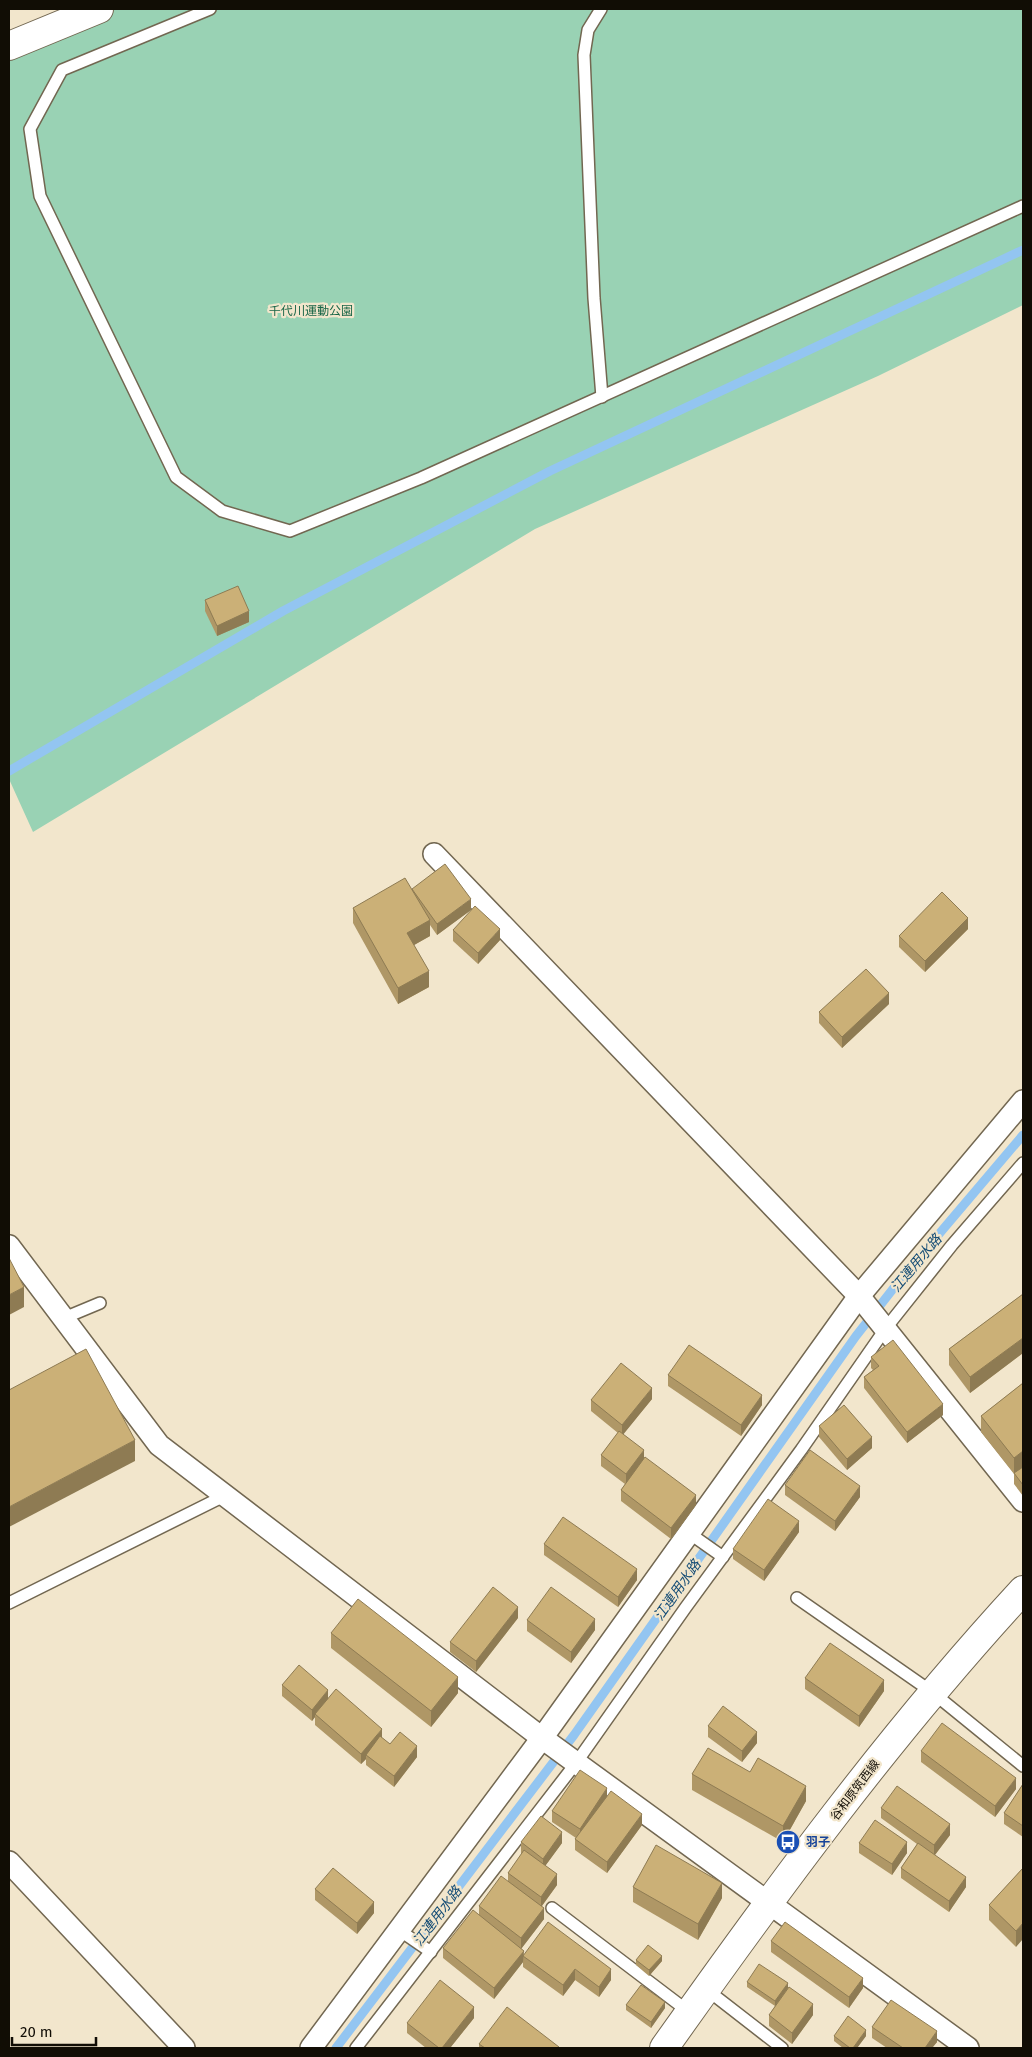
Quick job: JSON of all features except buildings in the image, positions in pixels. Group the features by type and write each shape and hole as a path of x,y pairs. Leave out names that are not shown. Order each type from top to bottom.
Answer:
{"main road":[{"path":"9,46 99,9"},
{"name":"谷和原筑西線","path":"664,2048 874,1764 932,1692 1023,1590"}],"street":[{"path":"434,854 859,1296 1023,1501"},
{"path":"311,2048 542,1738 859,1296 1023,1101"},
{"path":"9,1246 159,1445 542,1738 968,2048"},
{"path":"9,1862 184,2048"}],"lane":[{"path":"210,9 62,70 30,130 40,196 176,477 222,511 290,531 421,478 1023,206"},
{"path":"601,9 588,30 584,55 594,298 602,397"},
{"path":"356,2048 576,1763 801,1450 886,1328 952,1245 1023,1163"},
{"path":"64,1318 100,1303"},
{"path":"9,1603 224,1496"},
{"path":"689,1533 723,1556"},
{"path":"797,1598 932,1692 1023,1766"},
{"path":"552,1908 689,2012"},
{"path":"399,1930 430,1952"},
{"path":"706,1990 782,2048"}],"green space":[{"name":"千代川運動公園","path":"99,9 1023,9 1023,305 878,376 535,529 33,832 9,779 9,46"}],"waterway":[{"path":"9,771 283,611 550,471 1023,250"},
{"name":"江連用水路","path":"336,2048 574,1735 856,1336 900,1280 1023,1135"}],"place":[{"name":"羽子","path":"788,1842"}]}
